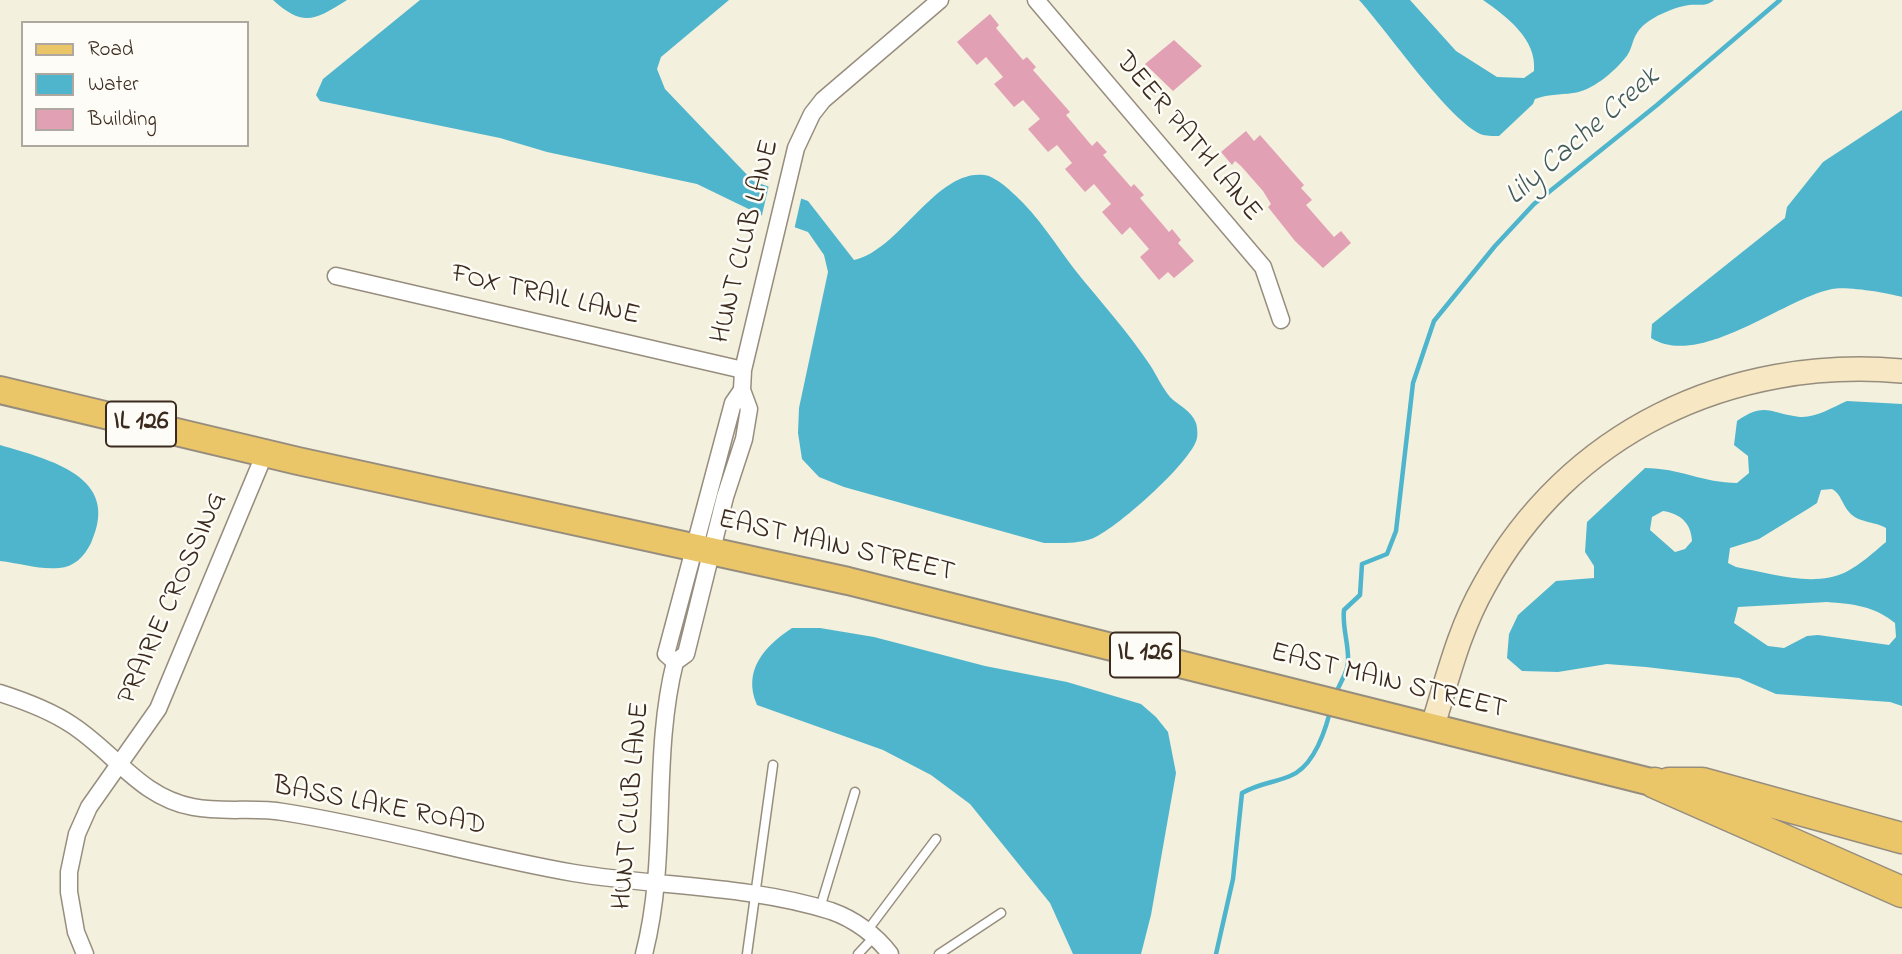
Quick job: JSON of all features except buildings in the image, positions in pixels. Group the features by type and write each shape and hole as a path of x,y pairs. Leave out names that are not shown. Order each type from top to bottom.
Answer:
{"highway":[{"path":"1655,783 1702,783 1902,838"},
{"path":"1655,783 1902,892"}],"main road":[{"name":"EAST MAIN STREET","path":"0,390 410,486 886,590 1433,725 1655,783"}],"street":[{"name":"HUNT CLUB LANE","path":"644,954 661,833 661,737 675,662 666,654 703,551 733,403 742,390 743,370 788,177 802,133 823,100 940,0"},
{"name":"DEER PATH LANE","path":"1035,0 1263,267 1282,320"},
{"name":"FOX TRAIL LANE","path":"336,276 743,370"},
{"path":"1433,725 1454,652 1484,585 1539,507 1593,459 1663,412 1747,381 1809,370 1902,371"},
{"name":"PRAIRIE CROSSING","path":"85,954 71,912 69,882 72,853 89,807 158,709 265,453"},
{"name":"BASS LAKE ROAD","path":"0,693 47,711 74,726 161,797 195,808 286,812 509,861 820,908 835,912 871,934 890,954"}],"lane":[{"path":"747,954 757,897 773,765"},
{"path":"820,908 855,792"},
{"path":"858,954 936,839"},
{"path":"939,954 1001,913"}],"water":[{"path":"273,0 347,0 326,13 309,18 283,9"},
{"path":"420,0 729,0 661,57 657,69 665,89 753,181 808,201 854,260 887,242 950,184 967,177 984,175 996,180 1012,192 1047,231 1133,341 1170,397 1191,415 1197,432 1192,449 1168,478 1116,524 1091,539 1073,542 1044,543 844,487 819,477 802,459 798,433 799,408 828,272 824,255 808,232 763,216 697,184 547,152 500,138 320,101 316,95 323,79"},
{"path":"1359,0 1410,0 1456,51 1497,77 1524,78 1534,71 1534,59 1526,39 1510,21 1483,0 1714,0 1705,4 1679,7 1653,18 1636,35 1626,57 1602,80 1588,89 1535,99 1499,136 1483,135 1454,113"},
{"path":"1902,110 1902,297 1857,289 1832,289 1812,295 1717,339 1693,345 1671,345 1651,338 1652,324 1785,218 1787,207 1823,162"},
{"path":"1847,401 1902,404 1902,706 1890,702 1776,694 1739,678 1646,667 1607,664 1558,672 1522,671 1507,658 1509,634 1518,615 1556,581 1594,578 1594,566 1585,552 1587,522 1645,468 1737,483 1749,473 1748,456 1734,445 1737,421 1762,410 1806,417","holes":["1832,489 1853,516 1886,528 1886,542 1846,572 1820,579 1777,575 1728,563 1730,548 1759,539 1811,507 1817,503 1821,490","1663,511 1675,514 1687,524 1692,541 1685,549 1675,552 1650,530 1652,517","1827,602 1855,605 1871,609 1895,623 1896,637 1889,645 1818,635 1807,636 1784,648 1768,646 1734,623 1738,607"]},
{"path":"0,445 59,465 76,474 89,487 97,502 98,520 91,543 82,557 74,563 52,568 0,561"},
{"path":"792,628 820,628 874,637 985,666 1067,682 1141,704 1156,717 1168,732 1176,773 1151,915 1141,954 1073,954 1050,903 970,804 931,775 883,750 757,705 752,681 754,670 765,651"}],"pier":[{"path":"769,185 802,195 794,230 761,219"}],"waterway":[{"name":"Lily Cache Creek","path":"1336,694 1348,662 1344,610 1360,595 1362,564 1387,554 1396,531 1413,383 1434,321 1495,246 1534,204 1657,105 1780,0"},
{"name":"Lily Cache Creek","path":"1216,954 1233,879 1242,793 1298,772 1311,758 1321,740 1330,712"}]}
